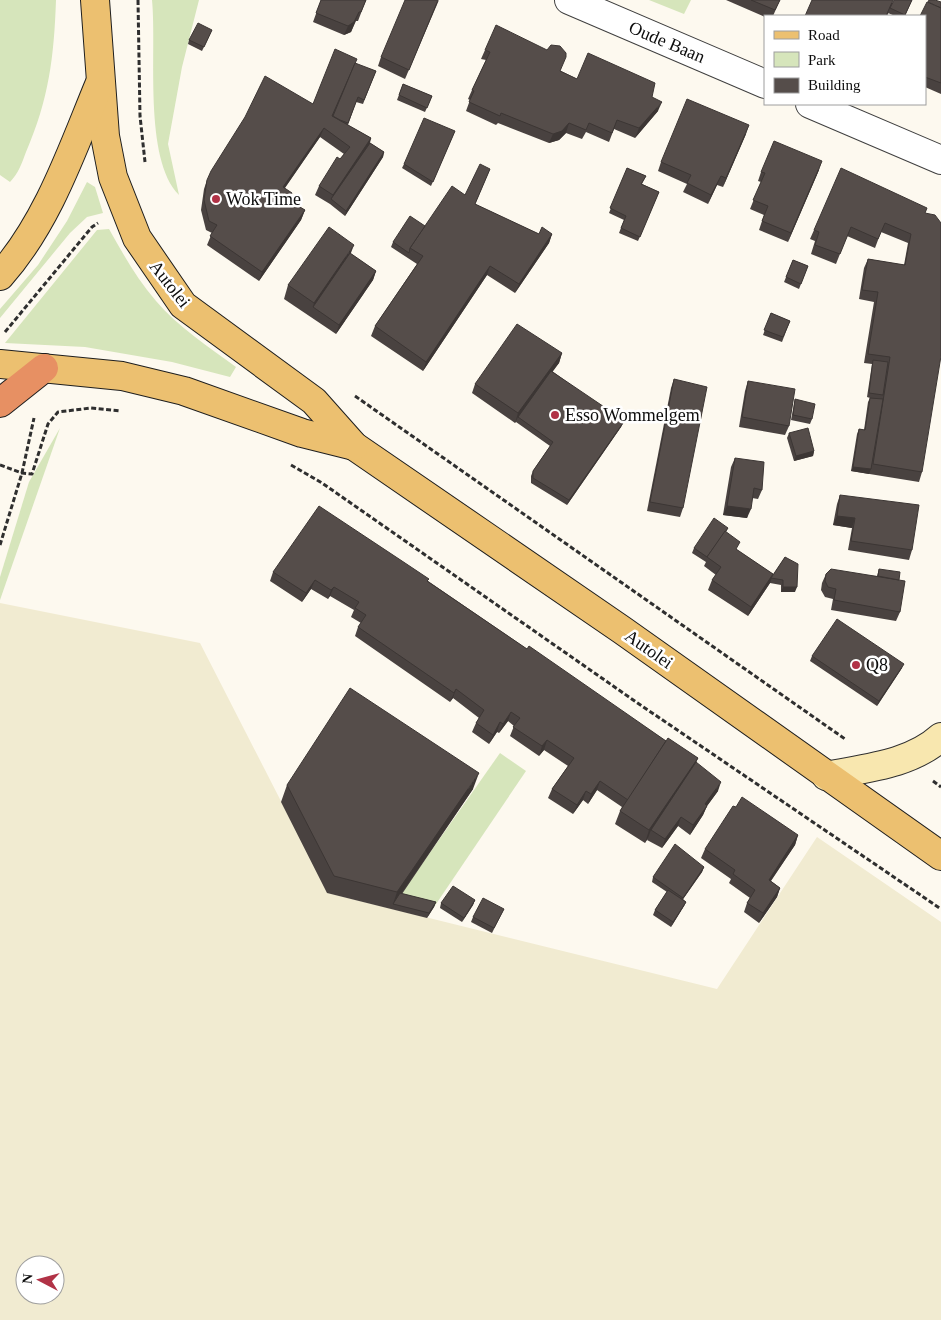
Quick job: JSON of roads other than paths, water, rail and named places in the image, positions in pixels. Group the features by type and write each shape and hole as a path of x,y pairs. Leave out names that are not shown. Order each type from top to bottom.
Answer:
{"highway":[{"path":"0,403 44,368"}],"main road":[{"name":"Autolei","path":"95,0 105,136 113,177 136,238 183,305 314,401 354,446 622,630 826,776 940,853"},
{"name":"Autolei","path":"0,276 10,265 52,197 101,82"},
{"name":"Autolei","path":"0,364 122,376 184,391 302,433 354,446"}],"street":[{"name":"Oude Baan","path":"569,0 764,84"},
{"path":"812,105 941,160"},
{"path":"826,776 889,764 932,746 941,737"}],"place":[{"name":"Wok Time","path":"216,199"},
{"name":"Esso Wommelgem","path":"555,415"},
{"name":"Q8","path":"856,665"}]}
